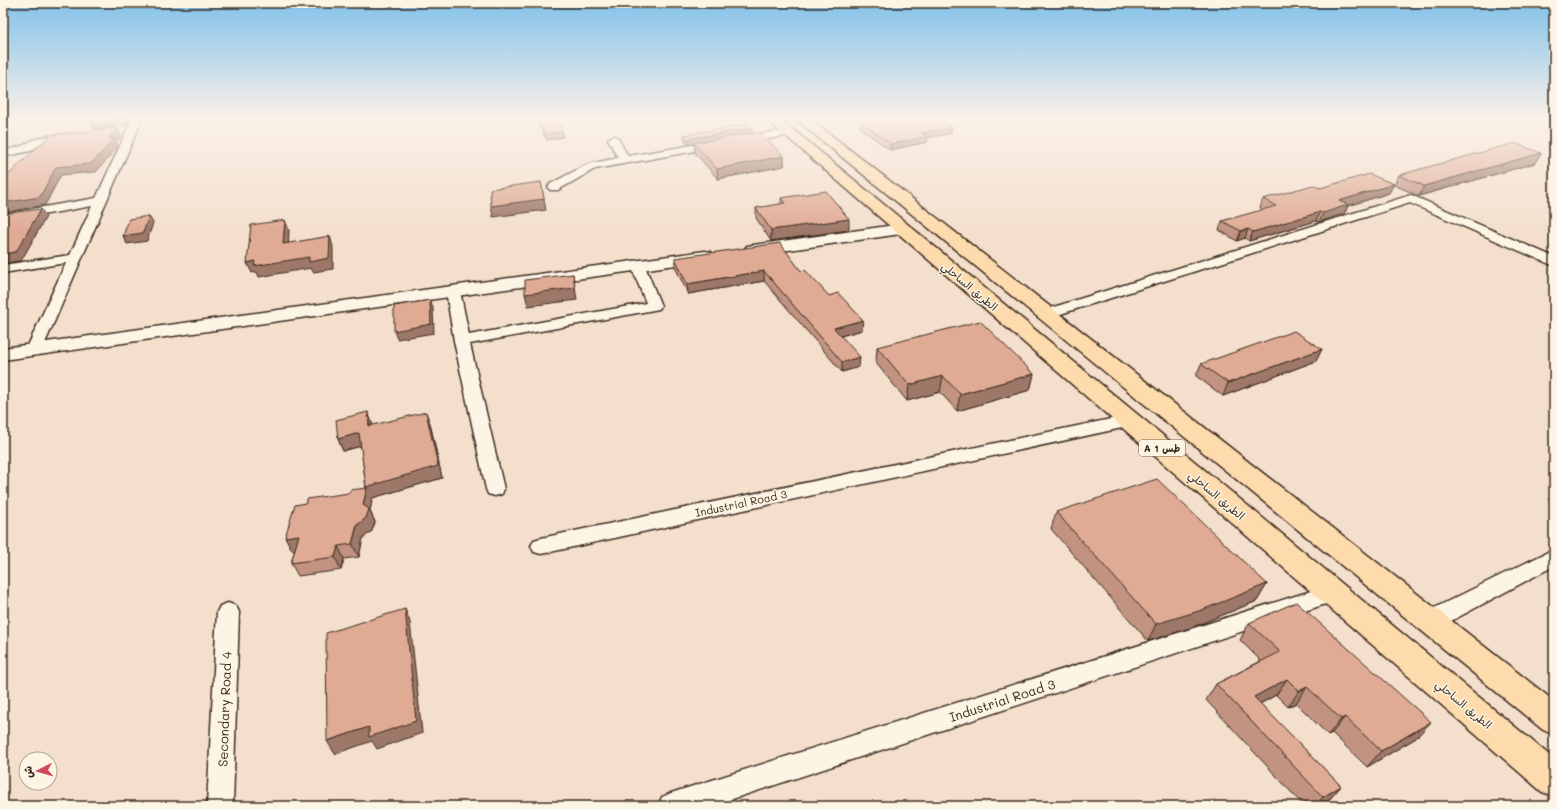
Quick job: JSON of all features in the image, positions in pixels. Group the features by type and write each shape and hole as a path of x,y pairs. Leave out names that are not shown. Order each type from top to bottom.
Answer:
{"highway":[{"name":"الطريق الساحلي","path":"825,155 902,229 1554,780"},
{"name":"الطريق الساحلي","path":"834,155 1046,314 1554,720"}],"street":[{"path":"34,350 121,155"},
{"path":"621,155 624,160"},
{"path":"554,187 592,166 655,155"},
{"path":"1046,314 1411,199 1554,262"},
{"path":"3,218 100,201"},
{"path":"3,354 902,229"},
{"path":"3,269 75,258"},
{"path":"462,340 654,306 638,266"},
{"path":"453,292 462,340 495,489"},
{"name":"Industrial Road 3","path":"541,546 1130,421"},
{"path":"1430,621 1554,557"},
{"name":"Industrial Road 3","path":"671,806 1334,593"},
{"name":"Secondary Road 4","path":"220,806 228,612"}],"building":[{"path":"29,155 100,155 91,164 56,167 40,197 3,203 3,180"},
{"path":"704,155 783,155 784,156 717,169"},
{"path":"1472,155 1535,155 1424,186 1399,175"},
{"path":"1369,174 1394,184 1339,201 1348,205 1253,232 1248,229 1241,231 1222,221 1276,206 1263,199 1313,185 1320,188"},
{"path":"541,182 544,199 491,206 490,189"},
{"path":"826,191 849,219 771,230 756,208 785,203 781,198"},
{"path":"41,209 16,252 3,254 3,214"},
{"path":"149,216 143,233 123,236 129,219"},
{"path":"285,220 283,244 330,236 329,258 309,262 309,257 254,266 255,261 247,263 251,225"},
{"path":"780,243 801,271 805,270 829,296 838,293 863,320 834,328 860,357 842,362 764,271 687,284 675,258"},
{"path":"573,274 575,288 525,294 525,280"},
{"path":"430,300 431,324 394,331 394,306"},
{"path":"980,321 1034,374 960,394 943,376 909,385 877,347"},
{"path":"1294,331 1322,349 1228,383 1201,364"},
{"path":"368,412 369,426 426,412 438,466 366,487 359,433 338,439 336,420"},
{"path":"1157,479 1267,584 1202,610 1156,624 1056,512"},
{"path":"367,488 363,505 369,509 366,518 357,525 352,544 338,546 335,557 291,563 299,535 285,537 295,505 306,503 307,499 349,493 350,490"},
{"path":"1296,602 1431,722 1381,751 1345,717 1341,719 1307,687 1299,691 1287,679 1254,697 1341,786 1323,797 1216,684 1280,652 1249,623"},
{"path":"405,609 416,721 369,737 369,727 327,741 326,633"}]}
